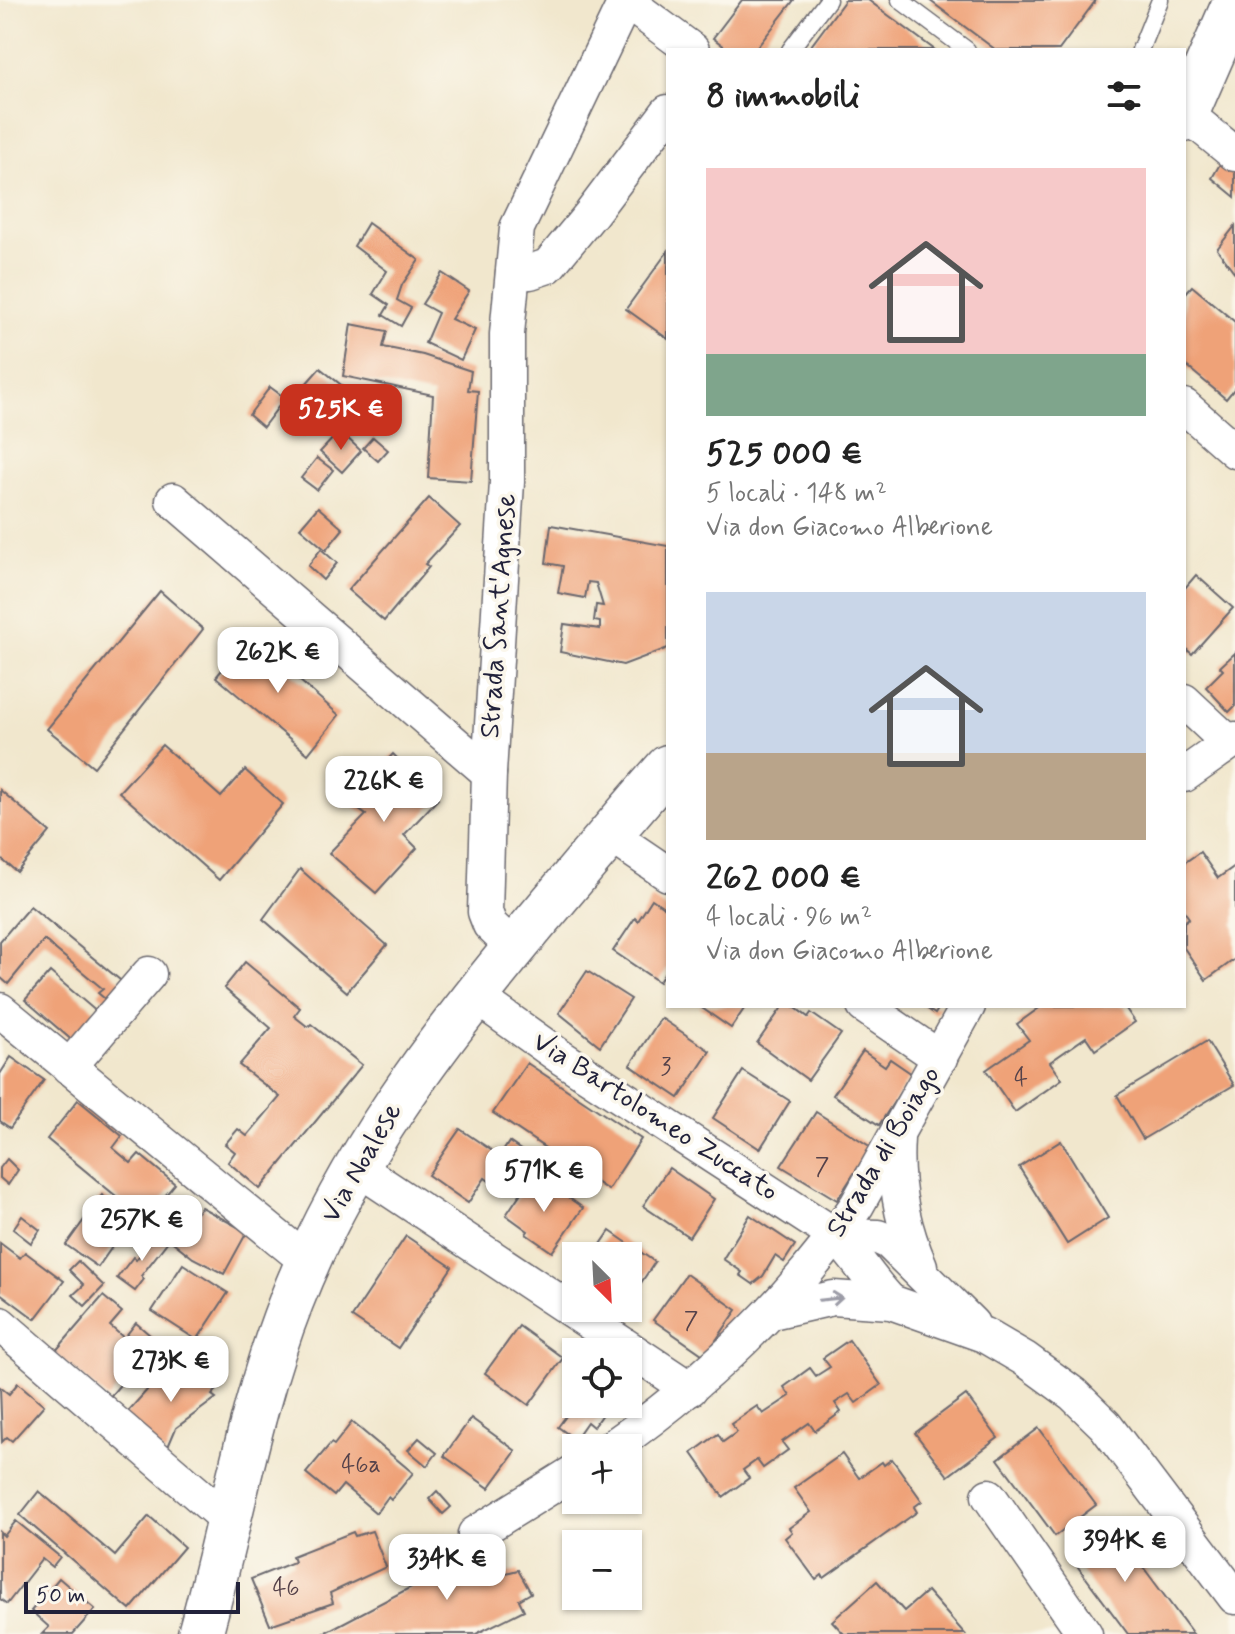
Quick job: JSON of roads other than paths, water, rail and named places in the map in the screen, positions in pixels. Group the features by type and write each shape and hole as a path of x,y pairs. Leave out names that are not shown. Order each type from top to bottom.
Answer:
{"main road":[{"path":"1186,113 1235,2"},
{"name":"Via Noalese","path":"200,1634 273,1356 308,1262 356,1167 404,1091 475,996 666,769"}],"street":[{"name":"Strada Sant'Agnese","path":"514,948 490,925 485,912 489,773 507,482 507,334 517,228 626,0 689,48"},
{"path":"513,273 548,266 666,115"},
{"path":"1186,116 1235,154"},
{"path":"1186,408 1235,451"},
{"path":"173,500 489,773"},
{"path":"1186,703 1232,741 1186,774"},
{"path":"609,834 666,873"},
{"path":"69,1067 149,974"},
{"name":"Via Bartolomeo Zuccato","path":"475,996 562,1058 851,1234"},
{"path":"867,1008 940,1058"},
{"name":"Strada di Boiago","path":"630,1434 690,1389 736,1349 851,1234 898,1134 967,1008"},
{"path":"0,1010 308,1262"},
{"path":"898,1134 896,1160 903,1216 913,1250 933,1286"},
{"path":"356,1167 690,1389"},
{"path":"891,1302 869,1279 851,1234 878,1237 889,1242 984,1335 1053,1379 1098,1417 1235,1597"},
{"path":"772,1312 833,1298 891,1302 984,1335"},
{"path":"0,1324 230,1522"},
{"path":"475,1534 562,1480"},
{"path":"989,1496 1085,1634"}],"lane":[{"path":"792,48 828,0"},
{"path":"900,0 964,48"},
{"path":"1141,48 1160,0"}]}
